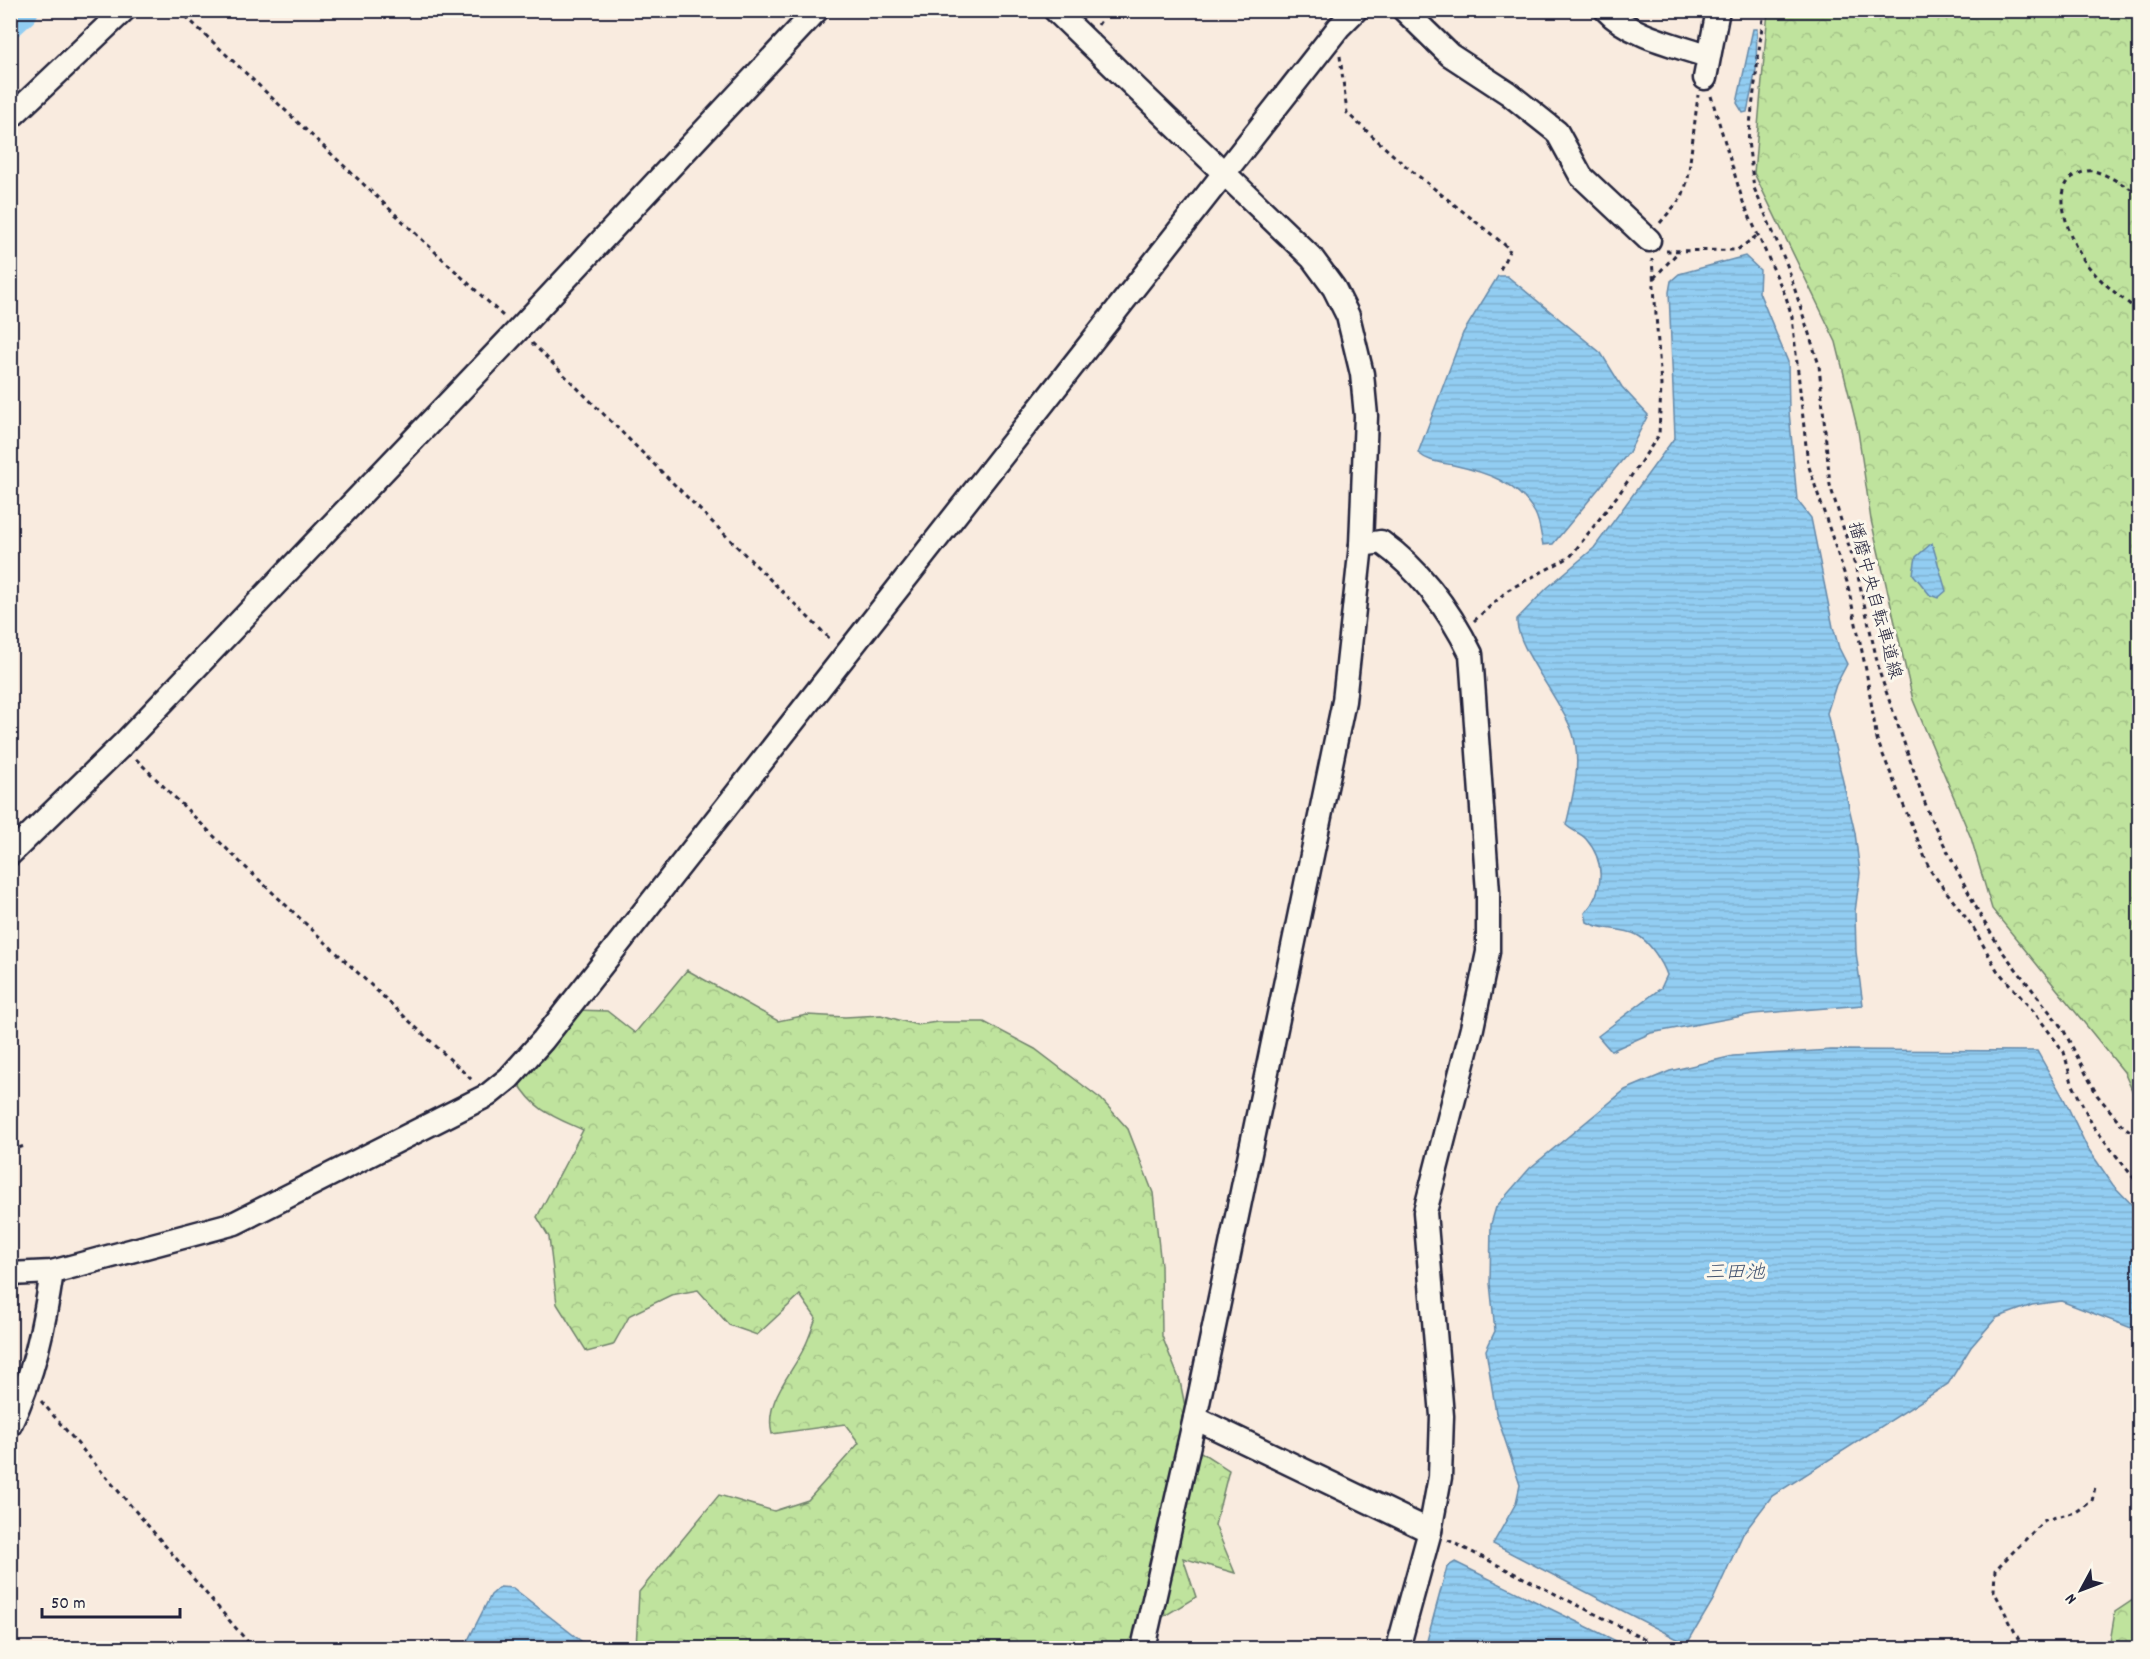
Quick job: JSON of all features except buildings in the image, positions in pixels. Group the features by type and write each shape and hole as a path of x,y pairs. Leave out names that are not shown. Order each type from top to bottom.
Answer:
{"street":[{"path":"10,118 124,10"},
{"path":"10,854 122,745 527,321 817,10"},
{"path":"1055,10 1312,258 1335,288 1348,315 1362,374 1366,416 1361,545 1344,701 1195,1418 1143,1648"},
{"path":"10,1274 52,1272 235,1223 488,1095 509,1078 543,1040 1226,174 1334,26 1356,10"},
{"path":"1404,10 1450,55 1508,93 1557,132 1581,176 1649,240"},
{"path":"1606,10 1614,19 1706,67 1718,10"},
{"path":"1361,545 1381,542 1400,555 1455,620 1471,654 1476,693 1488,892 1488,952 1472,1028 1425,1212 1442,1416 1440,1477 1430,1531 1398,1648"},
{"path":"10,1425 27,1390 41,1342 52,1272"},
{"path":"1195,1418 1430,1531"}],"path":[{"name":"播磨中央自転車道線","path":"1764,10 1748,141 1754,188 1790,276 1819,365 1830,485 1857,572 1880,674 1930,817 1981,917 2002,951 2063,1029 2097,1095 2123,1126 2139,1138"},
{"path":"1334,26 1342,59 1347,113 1402,163 1510,249 1499,272"},
{"path":"1461,633 1508,590 1570,557 1621,491 1659,435 1661,385 1654,278 1649,240 1682,197 1688,179 1700,80 1706,67"},
{"path":"1706,67 1743,202 1786,297 1792,317 1808,464 1847,582 1866,670 1877,740 1930,870 1972,927 1997,970 2064,1052 2072,1083 2093,1126 2139,1186"},
{"path":"2139,194 2095,171 2084,171 2071,177 2065,187 2063,203 2080,254 2106,284 2139,312"},
{"path":"1649,240 1667,252 1737,250 1758,235"},
{"path":"1654,278 1679,251"},
{"path":"122,745 240,862 488,1095"},
{"path":"10,1150 25,1146"},
{"path":"27,1390 36,1395 253,1648"},
{"path":"2023,1648 1994,1591 1995,1570 2045,1520 2076,1512 2092,1501 2095,1487"},
{"path":"1430,1531 1663,1648"}],"green space":[{"path":"1768,11 2139,11 2139,1106 2124,1072 1992,909 1971,838 1913,700 1871,520 1858,431 1836,342 1754,173"},
{"path":"687,970 778,1021 807,1015 845,1017 881,1015 917,1025 937,1022 984,1022 1035,1049 1101,1099 1128,1129 1153,1193 1161,1265 1162,1336 1180,1381 1193,1447 1229,1470 1215,1525 1235,1573 1183,1558 1196,1597 1146,1627 1126,1648 636,1648 639,1592 719,1495 774,1511 808,1500 859,1443 845,1424 772,1434 772,1410 775,1399 806,1345 816,1318 800,1295 757,1335 729,1325 698,1290 671,1295 630,1315 613,1345 587,1352 557,1304 549,1237 537,1217 583,1130 545,1112 517,1081 577,1010 607,1011 635,1033"},
{"path":"2139,1596 2139,1648 2109,1648 2115,1612"}],"water":[{"path":"1753,29 1757,29 1756,70 1747,112 1743,113 1737,103"},
{"path":"1745,256 1760,270 1759,292 1788,362 1789,411 1797,500 1811,518 1833,627 1839,648 1847,664 1836,685 1827,713 1855,833 1860,873 1855,912 1856,952 1863,1005 1753,1014 1651,1033 1611,1051 1598,1036 1661,988 1667,975 1655,953 1642,938 1625,931 1599,927 1587,922 1585,913 1596,895 1600,876 1597,857 1586,839 1566,825 1577,768 1576,745 1568,721 1531,659 1518,631 1517,619 1547,588 1594,548 1675,437 1669,292 1671,281 1679,274"},
{"path":"1498,276 1507,276 1601,353 1622,387 1648,415 1629,452 1553,544 1543,545 1535,513 1520,493 1510,486 1489,475 1430,460 1418,453 1463,333"},
{"path":"1932,543 1946,591 1938,598 1930,595 1913,574 1916,557"},
{"name":"三田池","path":"1831,1050 2037,1051 2087,1147 2113,1185 2139,1212 2139,1331 2061,1301 2032,1305 1996,1318 1971,1347 1948,1384 1772,1496 1743,1534 1713,1600 1687,1644 1493,1544 1516,1503 1520,1485 1496,1413 1486,1350 1495,1331 1490,1283 1491,1224 1496,1207 1530,1168 1625,1090 1670,1071 1733,1056"},
{"path":"1455,1562 1630,1648 1425,1648 1447,1567"},
{"path":"500,1587 513,1588 590,1648 464,1648 491,1595"}],"waterway":[{"path":"10,21 22,10"}]}
